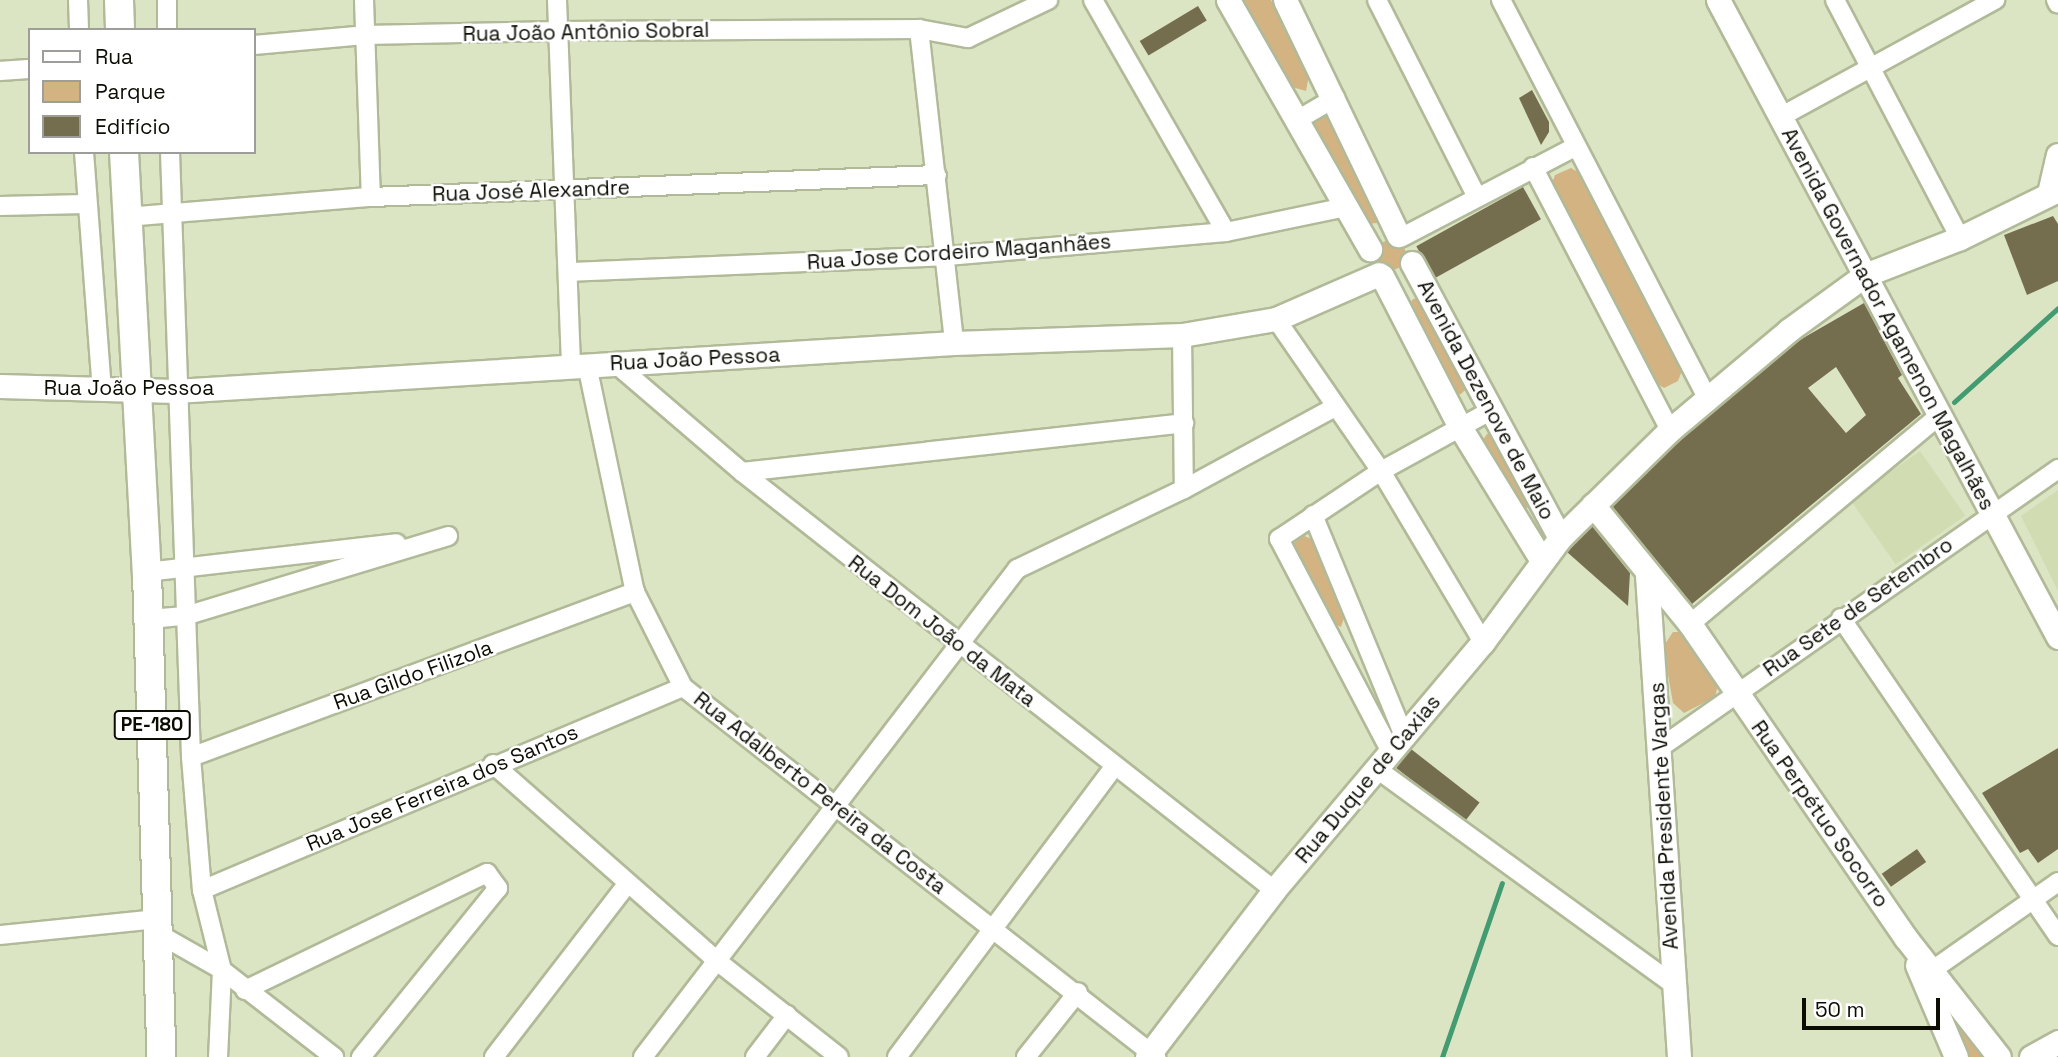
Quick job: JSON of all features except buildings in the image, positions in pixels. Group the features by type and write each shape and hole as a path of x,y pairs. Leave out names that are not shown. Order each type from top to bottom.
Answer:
{"main road":[{"path":"119,0 120,28"},
{"name":"PE-180","path":"124,154 149,619 161,1057"}],"street":[{"path":"78,0 79,28"},
{"path":"167,0 167,28"},
{"path":"364,0 371,197"},
{"name":"Rua Adalberto Pereira da Costa","path":"557,0 569,272 579,366 635,592 683,687 1078,992 1151,1055"},
{"name":"Rua João Antônio Sobral","path":"256,45 365,35 559,31 919,29 968,38 1048,0"},
{"path":"1093,0 1226,232"},
{"path":"1228,0 1299,119 1370,249 1371,265 1380,275 1400,276 1412,262 1411,248 1400,236 1285,0"},
{"path":"1377,0 1476,195"},
{"path":"1501,0 1707,398"},
{"name":"Avenida Governador Agamenon Magalhães","path":"1718,0 2058,637"},
{"path":"1835,0 1960,239"},
{"path":"1782,116 1995,0"},
{"path":"919,29 947,256 954,343"},
{"path":"0,71 28,69"},
{"path":"1299,119 1335,98"},
{"path":"1370,249 1381,237 1400,236 1575,147"},
{"path":"83,154 102,391"},
{"path":"170,154 175,391 191,757 202,890 222,970 218,1057"},
{"path":"2053,191 2058,155"},
{"path":"1533,167 1670,430"},
{"name":"Rua José Alexandre","path":"126,217 371,197 937,175"},
{"name":"Rua Duque de Caxias","path":"1151,1055 1274,890 1483,642 1560,538 1670,430 1789,330 1866,275 1960,239 2053,191"},
{"path":"0,206 86,204"},
{"name":"Rua Jose Cordeiro Maganhães","path":"569,272 947,256 1226,232 1346,207"},
{"name":"Avenida Dezenove de Maio","path":"1412,262 1560,538"},
{"name":"Rua João Pessoa","path":"0,386 136,393 954,343 1182,335 1276,319 1380,275"},
{"name":"Avenida Dezenove de Maio","path":"1380,275 1460,427 1542,561"},
{"path":"1276,319 1333,408 1381,471 1483,642"},
{"path":"1182,335 1184,489"},
{"name":"Rua Dom João da Mata","path":"616,364 741,472 1274,890"},
{"path":"643,1057 839,805 1017,569 1184,489 1333,408"},
{"path":"1490,411 1381,471 1283,532 1280,547 1391,752 1673,984"},
{"path":"1690,624 1939,416"},
{"path":"741,472 1184,423"},
{"name":"Rua Sete de Setembro","path":"1661,747 1841,618 2058,469"},
{"name":"Rua Perpétuo Socorro","path":"1593,505 1647,575 1690,624 1905,937"},
{"path":"1313,515 1391,752"},
{"path":"147,572 183,570 448,536 185,615 149,619"},
{"name":"Avenida Presidente Vargas","path":"1647,575 1661,747 1679,1057"},
{"name":"Rua Gildo Filizola","path":"191,757 635,592"},
{"path":"1841,618 2058,936"},
{"name":"Rua Jose Ferreira dos Santos","path":"202,890 493,764 683,687"},
{"path":"493,764 717,961 839,1057"},
{"path":"897,1057 1114,766"},
{"path":"245,990 487,873 498,888 361,1057"},
{"path":"1931,971 2058,882"},
{"path":"494,1057 627,884"},
{"path":"0,935 158,926 222,970 334,1057"},
{"path":"1905,937 1999,1057"},
{"path":"1905,937 1956,1057"},
{"path":"1026,1057 1078,992"},
{"path":"755,1057 787,1015"},
{"path":"2031,1057 2058,1042"}],"shaded area":[{"path":"1920,451 1965,516 1896,564 1850,500"},
{"path":"2058,490 2058,591 2021,516"}],"green space":[{"path":"1241,0 1271,0 1309,75 1306,91 1292,87"},
{"path":"1329,111 1380,219 1377,223 1367,224 1310,122"},
{"path":"1571,168 1578,172 1683,368 1678,381 1664,388 1653,381 1551,186 1555,175"},
{"path":"1391,240 1402,244 1406,255 1402,266 1391,270 1380,266 1376,255 1380,244"},
{"path":"1420,298 1468,387 1461,394 1455,395 1407,308 1413,299"},
{"path":"1494,433 1531,505 1527,508 1521,506 1481,443 1487,434"},
{"path":"1302,535 1312,539 1344,618 1341,627 1333,623 1292,546"},
{"path":"1673,632 1684,632 1719,681 1715,697 1684,713 1673,703 1663,647"},
{"path":"1944,1005 1988,1057 1966,1057"}],"waterway":[{"path":"1954,402 2058,308"},
{"path":"1442,1057 1502,883"}]}
